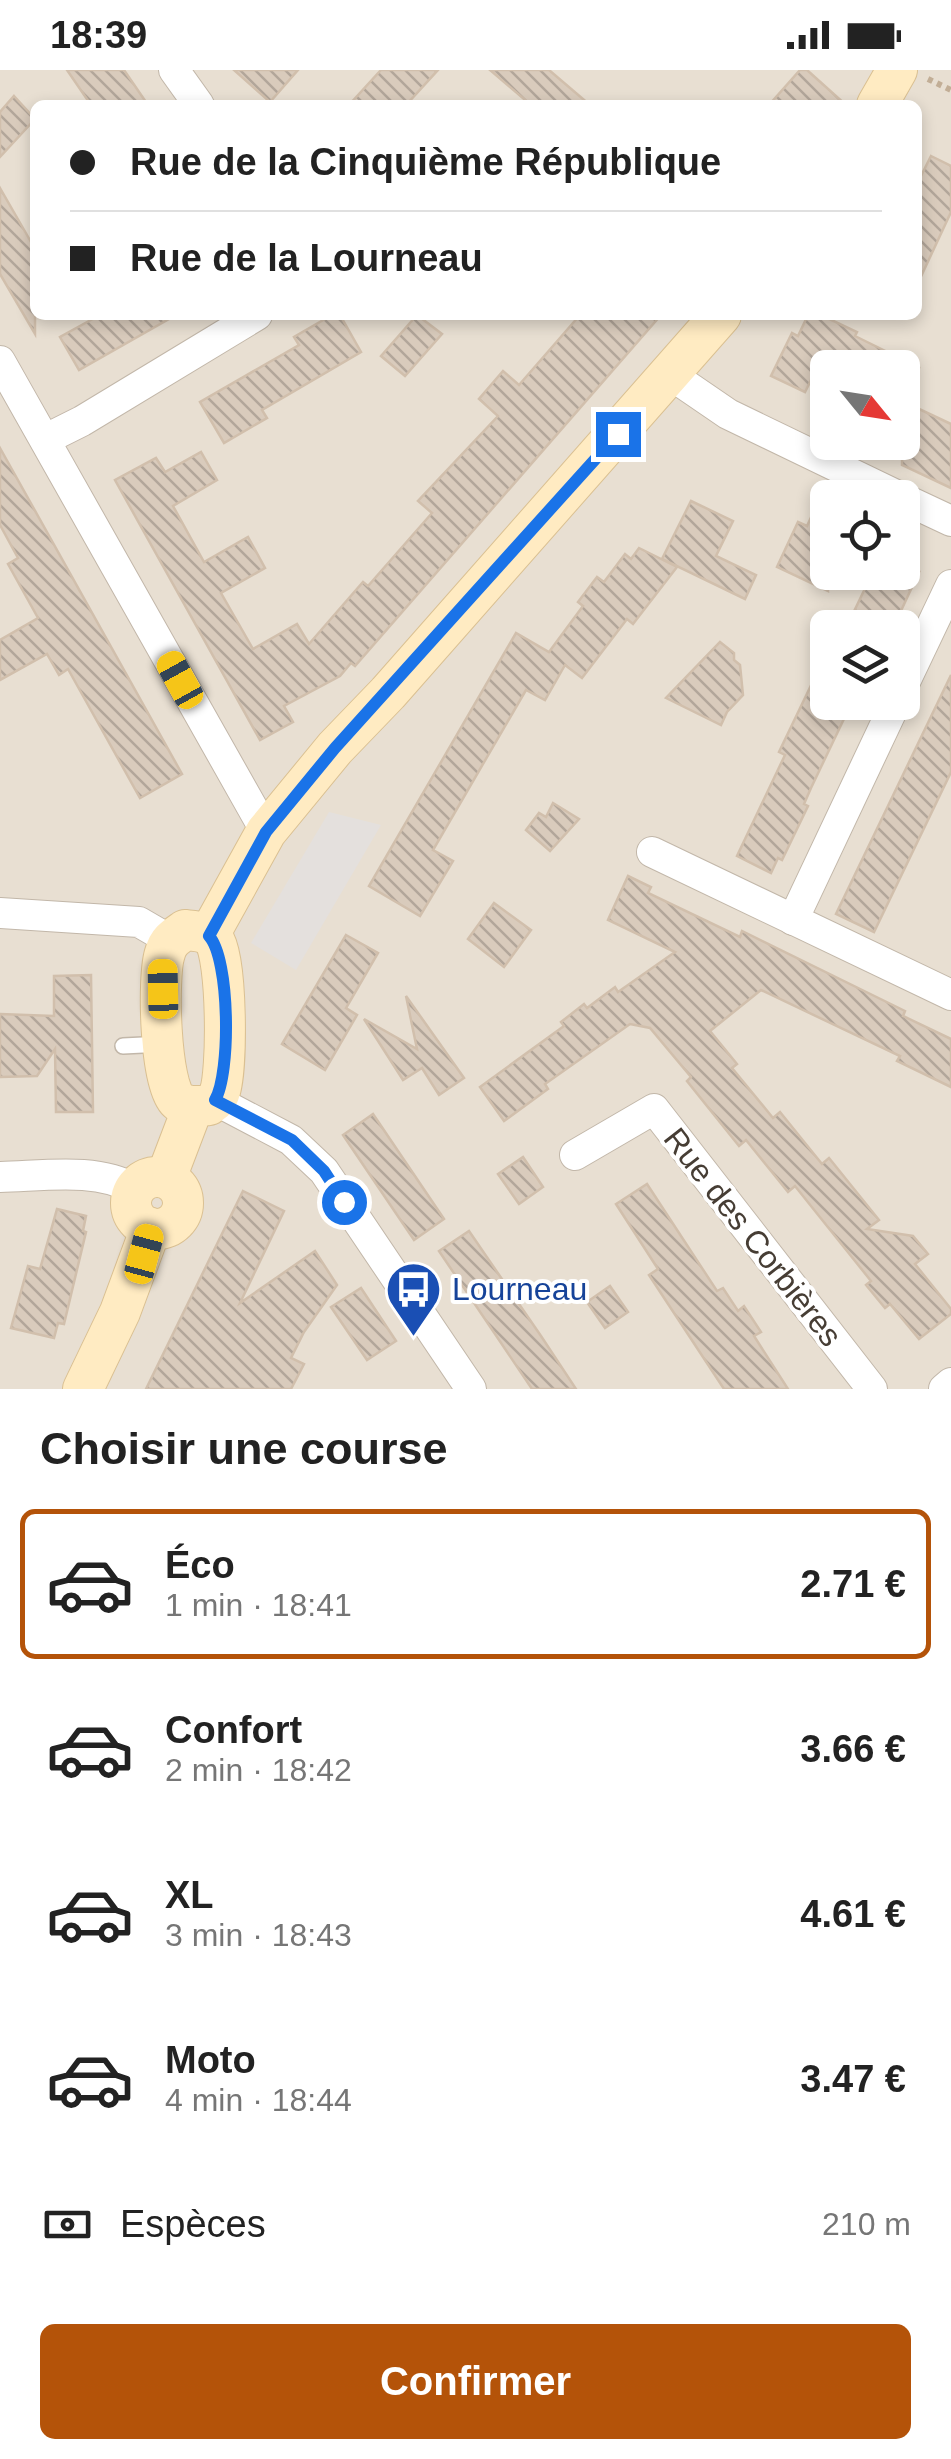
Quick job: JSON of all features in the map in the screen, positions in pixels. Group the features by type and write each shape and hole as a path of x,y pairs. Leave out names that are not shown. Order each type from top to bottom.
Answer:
{"street":[{"path":"174,70 195,100"},
{"path":"46,439 82,422 249,320"},
{"path":"464,1387 324,1171 292,1140 204,1104 179,1102 167,1085 162,962 190,938 266,832 335,748 717,320"},
{"path":"0,361 266,832"},
{"path":"671,375 728,414 865,480"},
{"path":"920,506 951,521"},
{"path":"920,650 951,585"},
{"path":"794,920 888,720"},
{"path":"652,852 951,994"},
{"path":"0,913 139,922 219,950 224,993 224,1072 150,1183 131,1202 134,1215 150,1228 120,1312 83,1389"},
{"name":"Rue des Corbières","path":"576,1155 654,1109 872,1389"},
{"path":"0,1177 80,1176 150,1183"},
{"path":"944,1389 951,1383"}],"lane":[{"path":"123,1046 163,1044"}],"shaded area":[{"path":"0,70 951,70 951,1389 0,1389"},
{"path":"329,812 381,825 296,970 251,943"}],"building":[{"path":"67,70 124,70 145,100 88,100"},
{"path":"234,70 298,70 268,100"},
{"path":"381,70 438,70 411,100 354,100"},
{"path":"490,70 549,70 584,100 525,100"},
{"path":"800,70 807,70 840,100 773,100"},
{"path":"14,96 30,114 30,124 0,157 0,112"},
{"path":"931,156 951,166 951,212 922,274 922,174"},
{"path":"0,188 30,240 30,320 35,320 35,334 0,274"},
{"path":"91,320 167,320 79,370 60,337"},
{"path":"323,320 343,320 361,352 262,410 267,418 224,443 200,402 299,345 294,337"},
{"path":"413,320 424,320 442,334 405,376 381,356"},
{"path":"576,320 657,320 355,666 351,663 340,676 284,706 293,722 260,740 115,480 156,458 165,472 201,452 217,480 173,506 204,562 248,537 265,568 221,593 253,649 297,624 309,644 363,582 368,586 432,513 418,501 498,416 479,399 503,371 519,385"},
{"path":"806,320 832,320 883,350 810,350 810,382 805,392 771,376 792,333 798,336"},
{"path":"920,409 951,424 951,488 902,465 902,460 920,460"},
{"path":"0,448 182,774 140,798 68,669 59,675 47,654 0,680 0,640 38,618 8,564 18,558 0,525"},
{"path":"691,501 733,521 716,556 756,575 745,599 662,559"},
{"path":"810,520 810,583 777,567 798,522 807,526"},
{"path":"639,548 677,567 633,624 627,619 582,678 565,665 545,700 526,690 433,850 453,861 420,916 369,886 516,633 549,652 583,606 578,602 597,577 604,582 625,554 631,559"},
{"path":"864,590 911,590 901,610 855,610"},
{"path":"720,642 734,653 734,660 740,665 743,695 721,725 666,698"},
{"path":"951,675 951,772 874,932 836,914"},
{"path":"810,687 810,720 844,720 804,804 808,806 782,860 778,858 771,873 737,856 785,755 779,752"},
{"path":"553,803 579,819 550,851 526,830 539,813 546,817"},
{"path":"628,876 651,887 648,893 740,937 742,931 905,1011 903,1016 951,1039 951,1087 897,1061 900,1056 761,990 710,1031 737,1064 732,1068 773,1118 780,1112 822,1164 829,1158 879,1220 867,1229 913,1236 928,1254 915,1264 951,1314 919,1339 890,1304 885,1308 866,1285 871,1281 795,1186 788,1192 746,1140 739,1146 687,1081 691,1077 650,1028 630,1024 545,1084 548,1089 504,1121 480,1087 564,1026 561,1022 584,1004 587,1008 615,987 618,992 675,952 608,920"},
{"path":"494,903 531,930 504,967 468,939"},
{"path":"346,935 378,953 346,1008 357,1015 325,1070 282,1044"},
{"path":"91,975 93,1112 56,1112 55,1049 37,1076 0,1077 0,1014 54,1016 54,976"},
{"path":"406,996 464,1078 439,1095 422,1068 403,1080 364,1019 417,1049"},
{"path":"373,1114 444,1219 414,1240 343,1135"},
{"path":"523,1157 543,1187 519,1204 498,1174"},
{"path":"647,1184 717,1291 723,1288 738,1311 744,1306 761,1332 754,1336 788,1389 724,1389 649,1275 658,1269 616,1204"},
{"path":"243,1191 284,1211 240,1303 315,1251 337,1285 291,1358 304,1364 291,1389 146,1389"},
{"path":"57,1209 86,1216 86,1232 64,1324 58,1323 54,1338 11,1328 28,1266 40,1269"},
{"path":"469,1231 576,1389 532,1389 439,1251"},
{"path":"610,1286 628,1312 605,1328 587,1302"},
{"path":"361,1288 396,1341 367,1360 331,1307"}],"place":[{"name":"Lourneau","path":"413,1338"}],"route":[{"path":"344,1202 324,1171 292,1140 215,1100 224,1072 224,993 219,950 209,936 266,832 335,748 618,434"}]}
